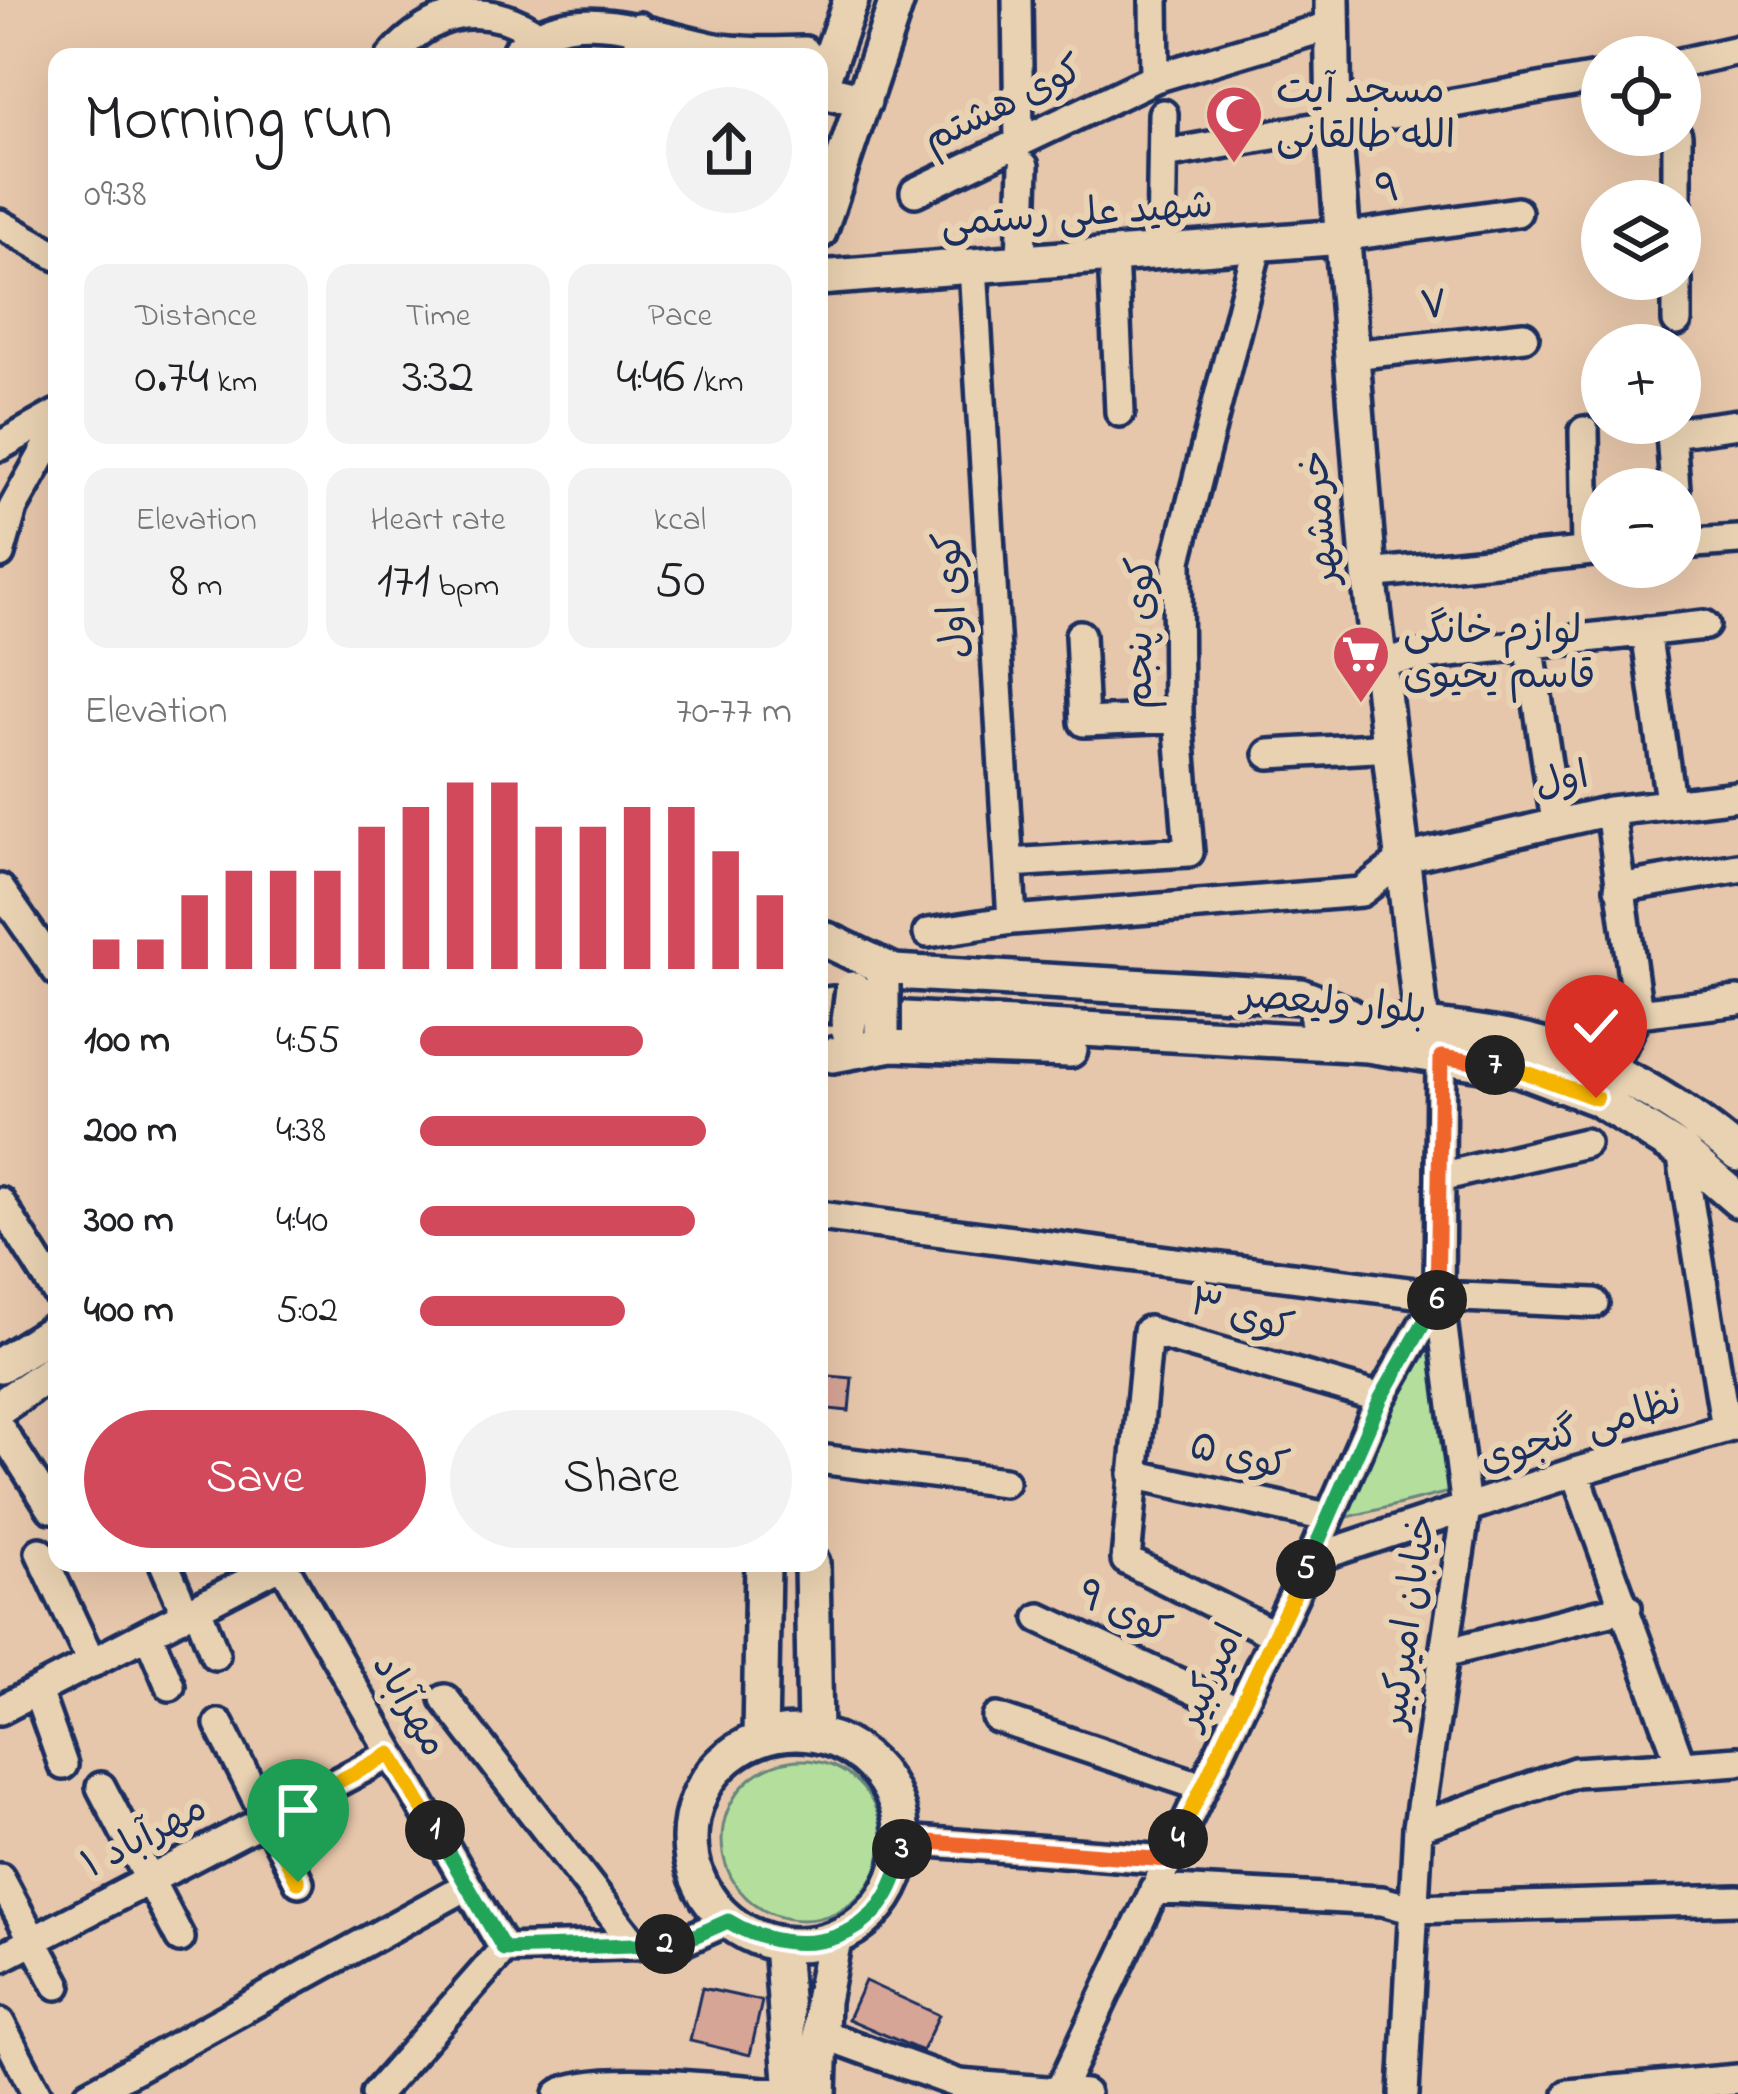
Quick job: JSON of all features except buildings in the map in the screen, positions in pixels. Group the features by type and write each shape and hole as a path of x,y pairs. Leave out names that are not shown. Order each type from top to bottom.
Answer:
{"main road":[{"path":"828,64 851,0"},
{"path":"828,206 897,0"},
{"name":"خرمشهر","path":"1332,12 1334,126 1369,574 1422,1025"},
{"path":"828,91 864,101"},
{"name":"شهید علی رستمی","path":"828,277 1342,237"},
{"path":"828,942 843,959 851,1025"},
{"path":"851,1025 1300,996 1367,1033"},
{"name":"بلوار ولیعصر","path":"851,1025 1098,1019 1367,1033 1422,1025 1527,1038 1612,1067 1694,1117 1738,1154"},
{"path":"851,1025 1297,1058 1367,1033"},
{"name":"بلوار ولیعصر","path":"1367,1033 1441,1057 1519,1070 1596,1098 1681,1151 1738,1200"},
{"path":"0,1365 48,1335"},
{"path":"0,1407 48,1375"},
{"path":"760,1738 763,1572"},
{"path":"812,1572 814,1734"},
{"path":"814,1734 841,1742 884,1777 896,1802 903,1840 893,1883 879,1907 858,1926 834,1939 781,1944 753,1936 728,1921 696,1875 691,1820 715,1770 735,1751 760,1738 814,1734"},
{"path":"818,2094 822,2001 834,1939"},
{"path":"781,1944 791,2094"}],"street":[{"path":"1017,0 1021,262"},
{"path":"1154,0 1155,78"},
{"path":"400,48 413,32 456,11 506,12 532,32"},
{"name":"کوی هشتم","path":"915,192 1022,153 1155,78 1332,12"},
{"path":"522,48 532,32 564,19 640,27 715,48"},
{"path":"638,48 640,27"},
{"path":"1701,58 1738,50"},
{"path":"1165,154 1581,81"},
{"path":"1161,251 1163,114"},
{"name":"۹","path":"1342,237 1517,212"},
{"path":"0,224 48,251"},
{"name":"کوی پنجم","path":"1009,862 1189,852 1178,718 1177,560 1258,244"},
{"path":"1113,255 1120,412"},
{"name":"کوی اول","path":"973,266 1012,920"},
{"path":"1677,300 1677,321"},
{"name":"۷","path":"1351,355 1524,336"},
{"path":"0,446 48,419"},
{"path":"1674,468 1671,433 1738,424"},
{"path":"0,554 13,508 48,445"},
{"path":"1701,543 1738,540"},
{"path":"1369,574 1581,551"},
{"path":"1378,661 1705,626"},
{"path":"1646,632 1670,801"},
{"path":"1080,635 1084,722 1178,718"},
{"path":"1529,643 1556,822"},
{"path":"1269,754 1392,747"},
{"name":"اول","path":"1405,858 1610,811 1738,796"},
{"path":"1610,811 1638,1013 1612,1067"},
{"path":"928,933 1012,920 1361,892 1405,858"},
{"path":"1619,888 1738,868"},
{"path":"0,889 48,958"},
{"path":"1638,1013 1738,1001"},
{"name":"خیابان امیرکبیر","path":"1404,2094 1418,1827 1448,1652 1466,1508 1439,1296 1441,1057"},
{"path":"1440,1177 1585,1143"},
{"path":"1681,1151 1732,1427"},
{"path":"0,1202 48,1279"},
{"path":"828,1217 1439,1296 1594,1303"},
{"name":"امیرکبیر","path":"1058,2093 1275,1635 1381,1398 1439,1296"},
{"name":"کوی ۳","path":"1133,1474 1148,1331 1381,1398"},
{"name":"نظامی گنجوی","path":"1310,1559 1576,1472 1732,1427"},
{"path":"0,1428 48,1503"},
{"path":"828,1460 1004,1482"},
{"path":"1576,1472 1682,1765"},
{"path":"1133,1474 1126,1560 1275,1635"},
{"name":"کوی ۵","path":"1133,1474 1328,1517"},
{"path":"40,1552 48,1569"},
{"path":"49,1572 92,1663"},
{"path":"169,1572 215,1655"},
{"path":"2,1705 265,1572"},
{"name":"مهرآباد","path":"287,1572 504,1949"},
{"path":"1448,1652 1627,1607"},
{"name":"کوی ۹","path":"1040,1618 1239,1711"},
{"path":"148,1634 170,1686"},
{"path":"37,1691 63,1765"},
{"path":"445,1699 634,1946"},
{"path":"997,1718 1203,1787"},
{"path":"219,1724 298,1882"},
{"name":"مهرآباد ۱","path":"0,1958 391,1754"},
{"path":"1418,1827 1575,1772 1738,1761"},
{"path":"101,1787 180,1938"},
{"path":"903,1840 1168,1860"},
{"path":"0,1878 57,1985"},
{"path":"89,2094 467,1886"},
{"path":"1154,1889 1382,1900 1411,1909 1738,1900"},
{"path":"376,2094 504,1949 679,1943 728,1921"},
{"path":"0,2023 37,2094"},
{"path":"822,2034 959,2084 1085,2094"},
{"path":"1569,2094 1738,2079"},
{"path":"559,2094 581,2086 791,2094"}],"green space":[{"path":"1429,1328 1449,1492 1340,1519"},
{"path":"802,1760 833,1766 859,1783 876,1809 882,1840 876,1871 859,1897 833,1914 802,1920 771,1914 745,1897 728,1871 722,1840 728,1809 745,1783 771,1766"}],"place":[{"name":"مسجد آیت الله طالقانی","path":"1234,165"},
{"name":"لوازم خانگی قاسم یحیوی","path":"1361,705"}],"route":[{"path":"298,1882 266,1819 391,1754 504,1949 679,1943 728,1921 753,1936 781,1944 799,1946 834,1939 879,1907 893,1883 903,1840 1168,1860 1381,1398 1439,1296 1441,1057 1519,1070 1596,1098"}]}
